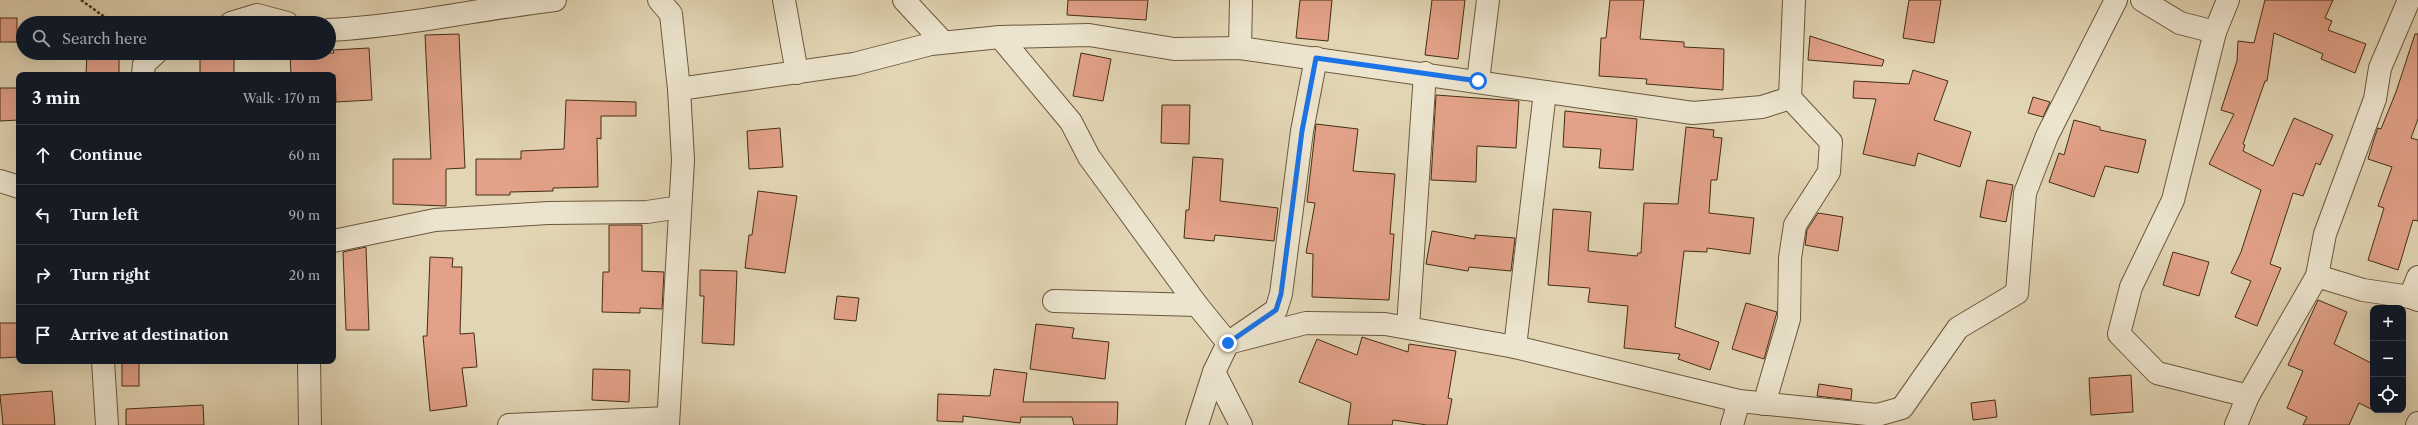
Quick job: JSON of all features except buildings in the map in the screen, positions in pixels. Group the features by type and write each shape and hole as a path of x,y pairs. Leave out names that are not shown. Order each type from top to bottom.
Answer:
{"street":[{"path":"336,30 374,28 469,5 555,0"},
{"path":"509,425 668,422 683,160 679,89 671,14 659,0"},
{"path":"784,0 797,72"},
{"path":"904,0 943,42"},
{"path":"1240,48 1241,0"},
{"path":"1478,81 1488,0"},
{"path":"1764,404 1789,319 1790,258 1795,225 1829,172 1830,142 1790,98 1794,0"},
{"path":"1228,343 1306,322 1408,326 1515,346 1740,401 1877,416 1902,408 1958,328 2017,293 2026,193 2047,136 2116,0"},
{"path":"2142,0 2180,23 2215,32"},
{"path":"2228,0 2215,32 2173,200 2131,287 2118,334 2157,373 2248,396"},
{"path":"2236,425 2248,396 2317,276 2325,234 2375,99 2380,68 2409,0"},
{"path":"244,16 257,8 273,16"},
{"path":"679,89 854,64 943,42 1000,37 1089,35 1174,49 1240,48 1425,73 1693,113 1762,107 1790,98"},
{"path":"1000,37 1071,122 1089,157 1197,305 1228,343"},
{"path":"1197,425 1214,372 1228,343 1276,310 1281,294 1302,131 1316,58"},
{"path":"143,72 144,64 148,60"},
{"path":"1408,326 1425,73"},
{"path":"1515,346 1545,92"},
{"path":"0,181 16,186"},
{"path":"336,240 435,220 548,214 647,212 680,207"},
{"path":"2317,276 2363,290 2415,291"},
{"path":"1054,300 1197,305"},
{"path":"103,364 107,425"},
{"path":"309,364 310,425"},
{"path":"1214,372 1241,425"},
{"path":"1732,425 1740,401"}],"path":[{"path":"81,0 103,16"}],"route":[{"path":"1228,343 1276,310 1281,294 1287,243 1294,204 1302,131 1316,58 1478,81"}]}
